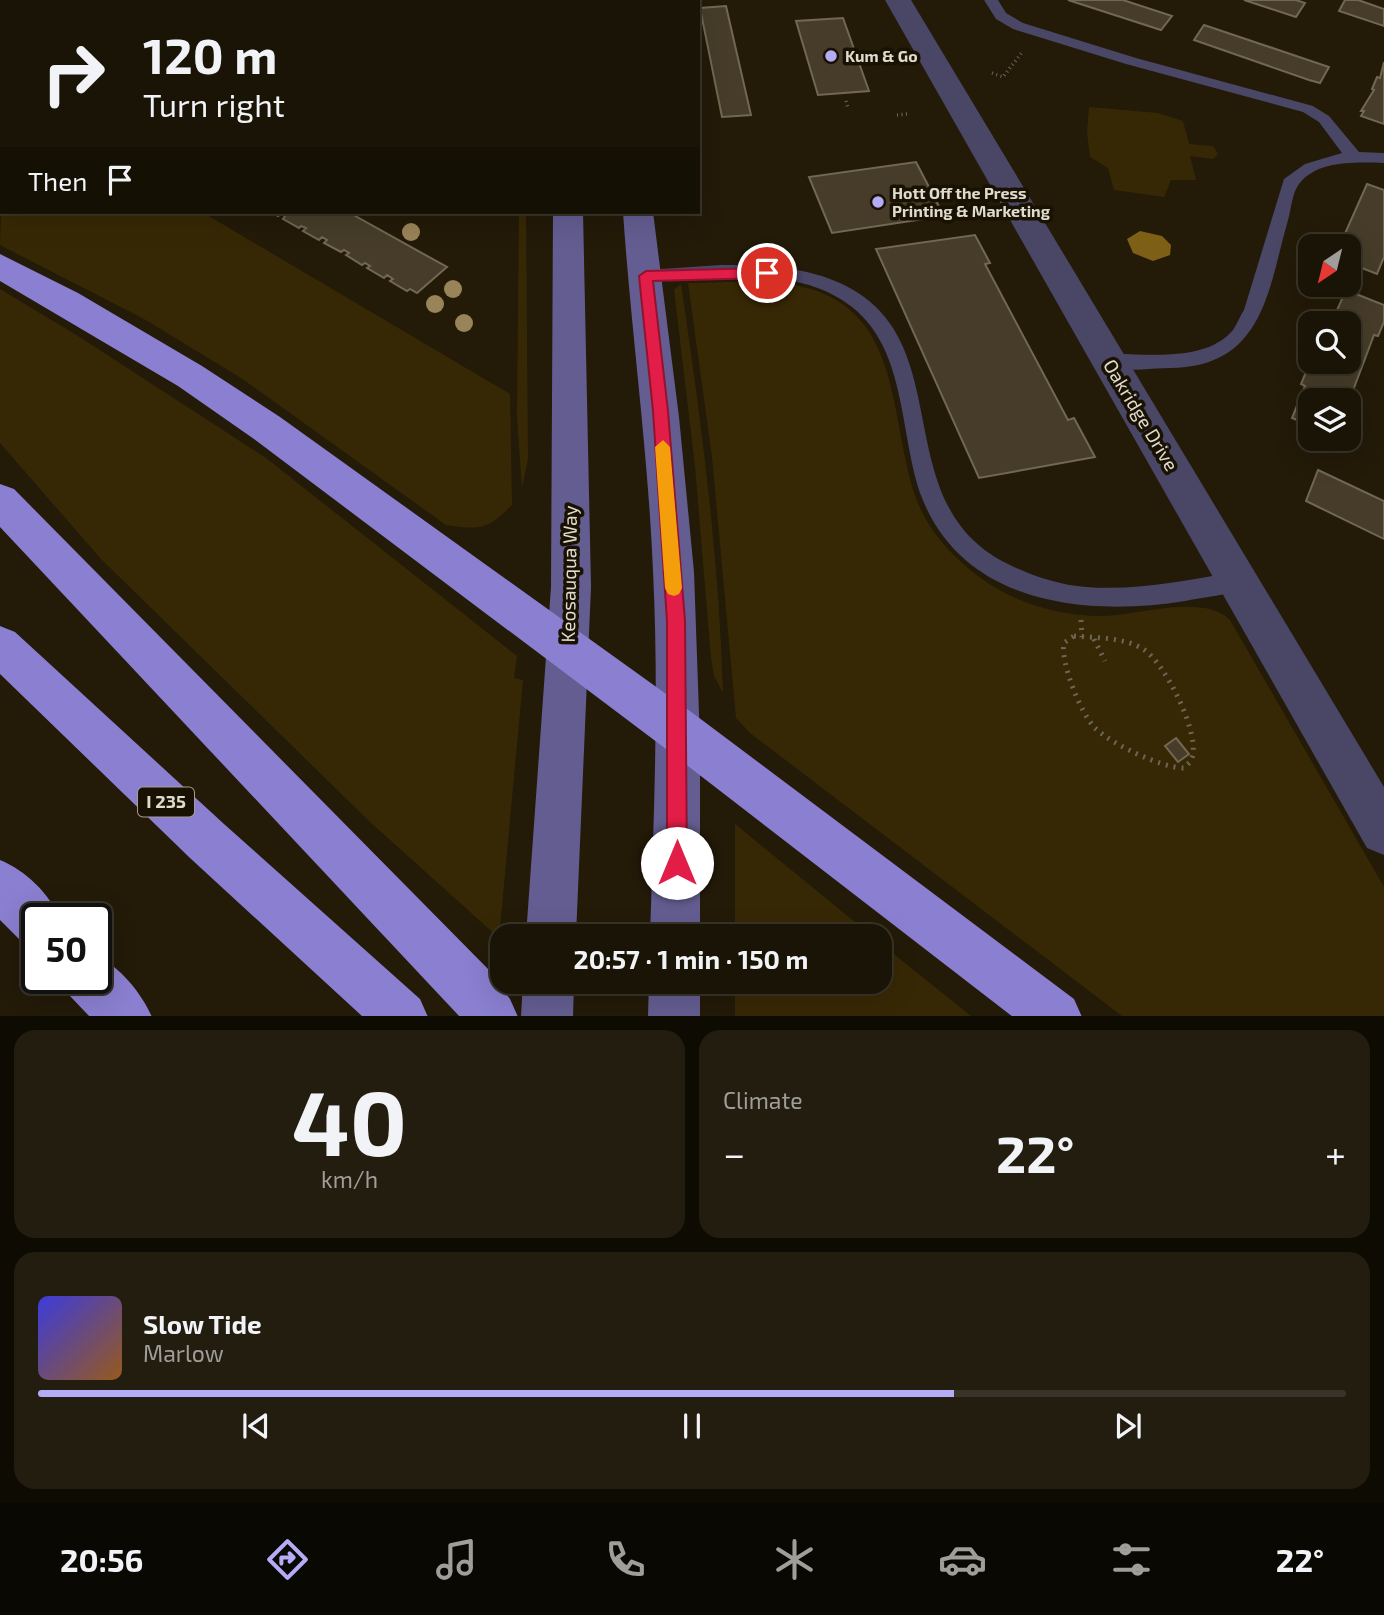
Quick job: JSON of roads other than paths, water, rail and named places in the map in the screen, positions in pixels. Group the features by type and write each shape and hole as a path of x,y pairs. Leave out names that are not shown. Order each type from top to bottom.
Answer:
{"highway":[{"path":"0,266 178,370 256,421 678,730 1055,1016"},
{"path":"0,501 472,989 491,1016"},
{"name":"I 235","path":"0,646 333,957 400,1016"},
{"path":"0,884 21,906"},
{"path":"104,994 125,1016"}],"main road":[{"name":"Keosauqua Way","path":"552,924 571,587 568,214"},
{"path":"638,214 660,411 676,621 676,924"},
{"path":"547,1016 548,994"},
{"path":"674,1016 675,994"}],"street":[{"name":"Oakridge Drive","path":"898,0 1384,831"}],"lane":[{"path":"991,0 1001,16 1018,26 1143,65 1308,109 1324,119 1353,156"},
{"path":"1110,361 1189,360 1223,348 1239,335 1253,311 1290,183 1317,163 1353,156 1384,158"},
{"path":"646,276 767,273 791,275 819,282 844,293 865,307 883,325 892,343 914,416 926,483 941,517 964,547 1006,575 1055,594 1095,599 1189,590 1238,581"}],"place":[{"name":"Kum & Go","path":"831,56"},
{"name":"Hott Off the Press Printing & Marketing","path":"878,202"}]}
